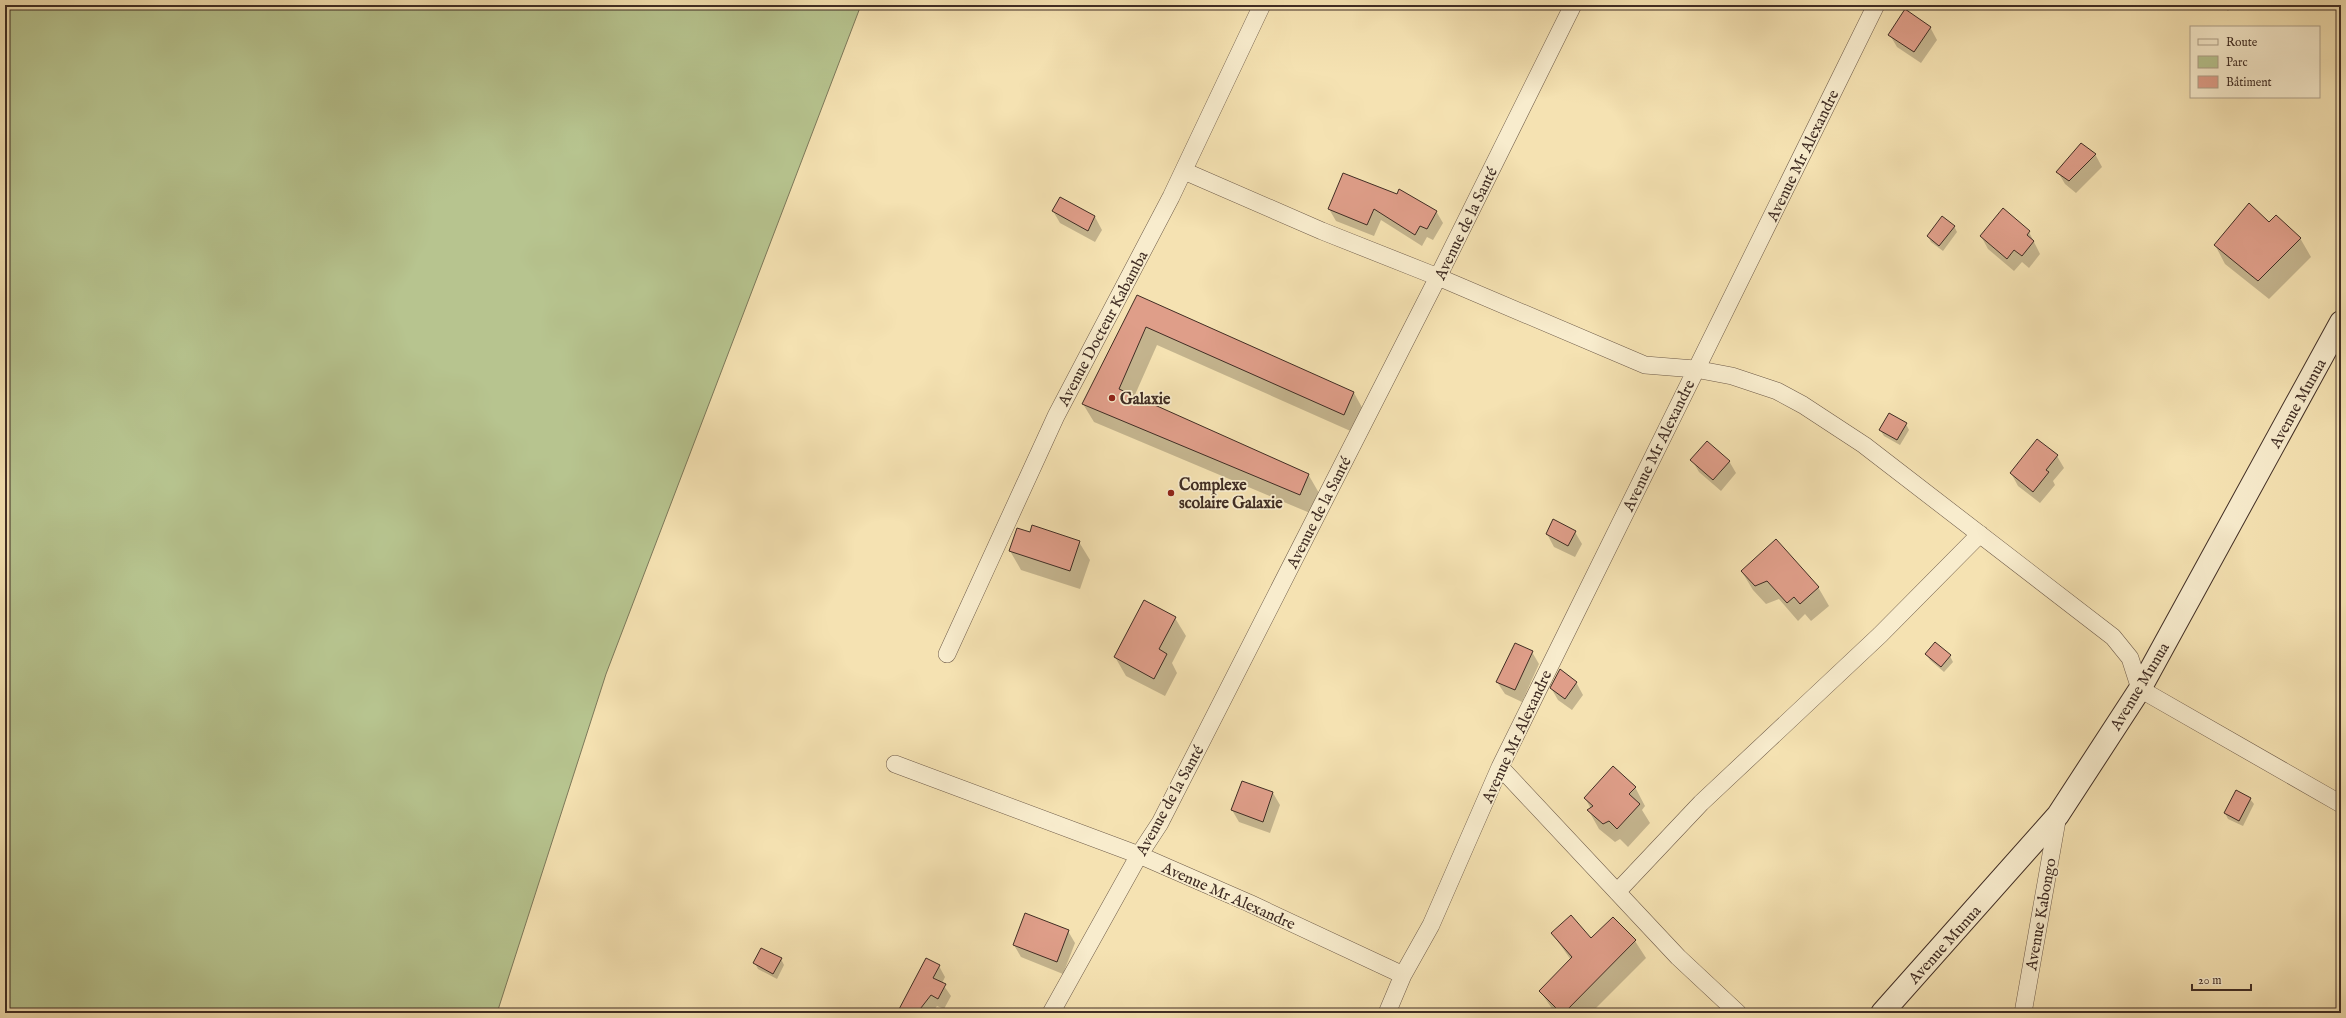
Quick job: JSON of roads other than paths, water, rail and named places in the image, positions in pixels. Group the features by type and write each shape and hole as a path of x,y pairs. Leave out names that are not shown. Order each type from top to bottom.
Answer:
{"main road":[{"name":"Avenue Munua","path":"1882,1013 2058,815 2140,689 2341,322"}],"street":[{"name":"Avenue Docteur Kabamba","path":"947,654 1056,416 1184,171 1262,5"},
{"name":"Avenue de la Santé","path":"1051,1013 1139,855 1160,823 1438,277 1573,5"},
{"name":"Avenue Mr Alexandre","path":"895,764 1139,855 1249,903 1402,976 1431,925 1500,767 1695,369 1813,135 1876,5"},
{"path":"1184,171 1322,231 1438,277 1646,365 1695,369 1732,376 1777,391 1803,405 1864,445 2113,637 2130,658 2140,689 2341,804"},
{"path":"1617,892 1701,803 1880,635 1980,534"},
{"path":"1500,767 1678,957 1738,1013"},
{"name":"Avenue Kabongo","path":"2023,1013 2058,815"},
{"path":"1387,1013 1402,976"}],"place":[{"name":"Galaxie","path":"1112,398"},
{"name":"Complexe scolaire Galaxie","path":"1171,493"}]}
